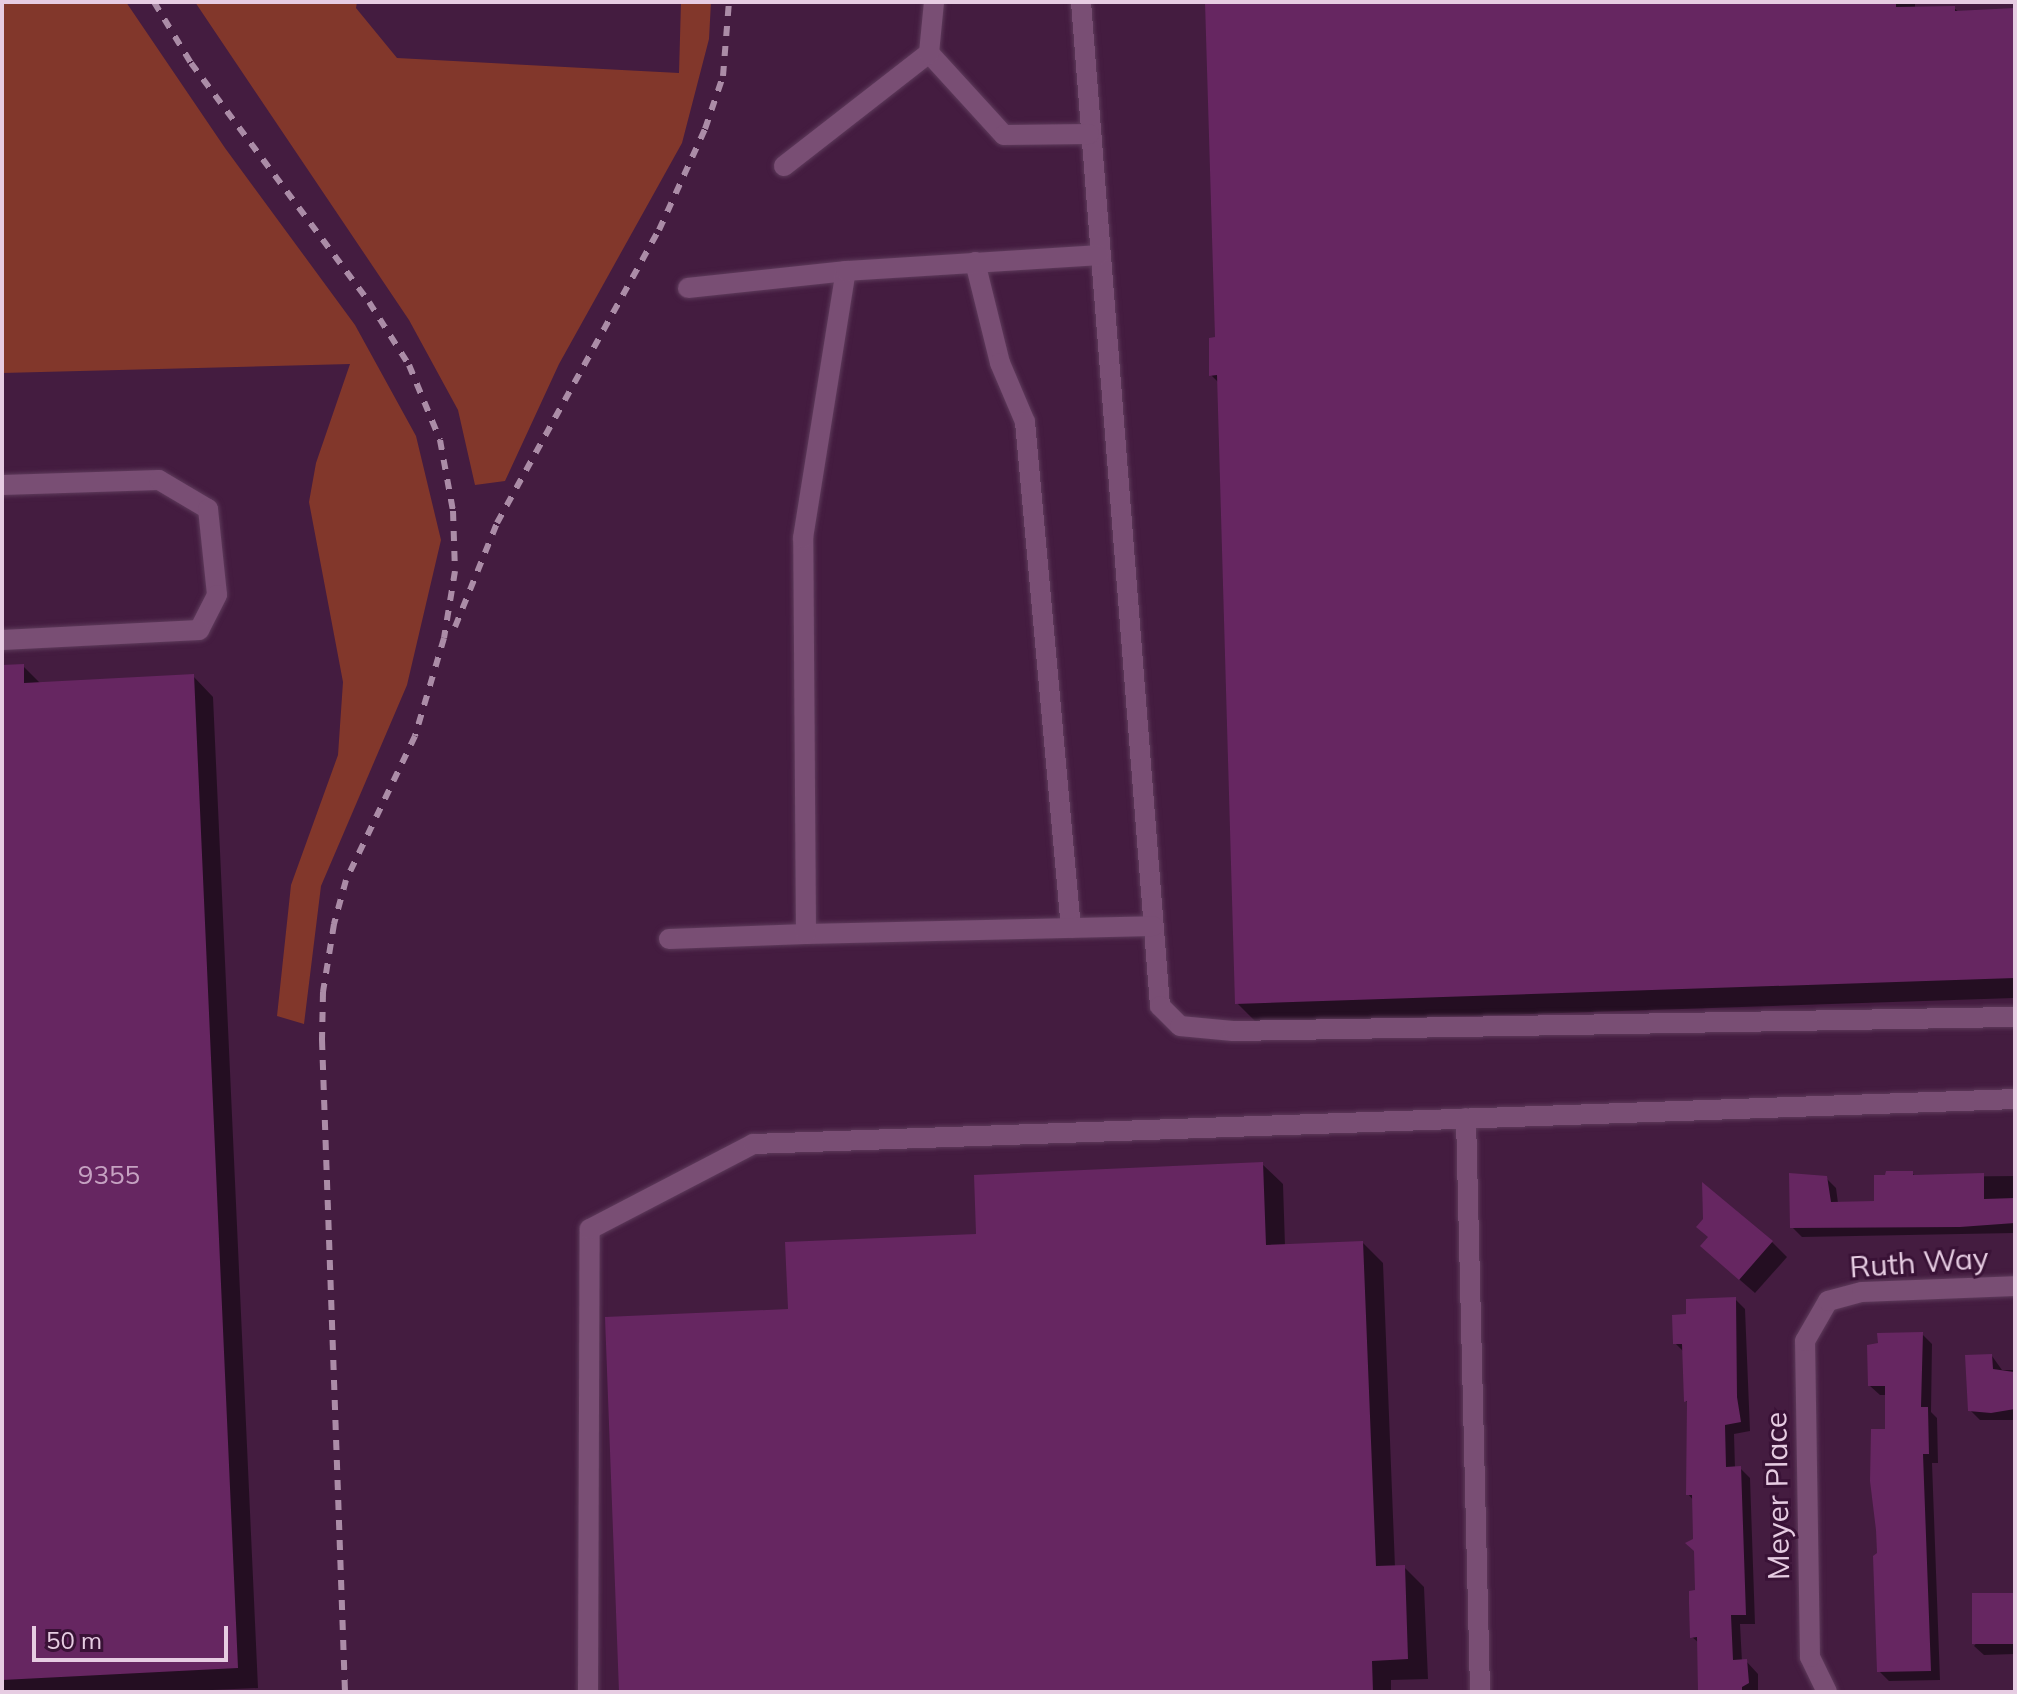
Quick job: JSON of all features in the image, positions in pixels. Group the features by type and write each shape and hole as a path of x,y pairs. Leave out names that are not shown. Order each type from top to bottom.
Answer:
{"street":[{"path":"784,166 929,53 934,2"},
{"path":"1081,2 1098,255 1160,1006 1180,1026 1233,1031 2015,1017"},
{"path":"929,53 1004,135 1089,134"},
{"path":"688,288 846,271 1098,255"},
{"path":"975,262 1000,363 1025,422 1071,928"},
{"path":"806,934 803,538 846,271"},
{"path":"2,485 159,480 208,509 217,595 199,630 2,640"},
{"path":"669,939 1153,926"},
{"path":"588,1692 590,1229 753,1144 2015,1099"},
{"path":"1466,1118 1480,1692"},
{"name":"Ruth Way","path":"1828,1301 1862,1292 2015,1286"},
{"name":"Meyer Place","path":"1827,1692 1810,1657 1805,1341 1828,1301"}],"shaded area":[{"path":"2,2 126,2 225,148 355,325 416,436 441,540 407,685 321,886 304,1024 277,1016 291,885 338,755 343,682 309,502 316,463 350,364 2,373"},
{"path":"195,2 357,2 356,8 397,58 679,73 681,2 711,2 709,39 682,143 559,364 505,481 475,485 458,410 409,320"}],"building":[{"path":"1205,2 1896,2 1896,7 1955,6 1955,11 2015,8 2015,978 1235,1004 1217,375 1209,376 1209,338 1215,337"},
{"path":"24,664 24,683 194,674 238,1668 2,1680 2,665"},
{"path":"1263,1162 1266,1245 1363,1241 1376,1566 1405,1565 1408,1659 1372,1661 1373,1692 619,1692 605,1317 788,1309 785,1242 976,1234 974,1175"},
{"path":"1886,1171 1913,1171 1913,1175 1984,1173 1984,1199 2015,1198 2015,1223 1960,1227 1790,1228 1789,1173 1827,1176 1831,1202 1874,1201 1874,1175 1885,1175"},
{"path":"1702,1182 1773,1241 1739,1280 1700,1246 1708,1237 1696,1227 1703,1219"},
{"path":"1736,1297 1737,1397 1741,1422 1725,1425 1726,1467 1741,1466 1746,1615 1731,1615 1733,1660 1747,1659 1749,1683 1742,1687 1742,1692 1698,1692 1697,1637 1690,1638 1689,1603 1689,1591 1695,1590 1694,1551 1685,1543 1693,1539 1692,1495 1686,1495 1687,1401 1684,1402 1682,1344 1673,1344 1672,1315 1686,1314 1686,1299"},
{"path":"1923,1332 1921,1407 1928,1407 1929,1454 1923,1454 1931,1671 1877,1672 1873,1556 1877,1553 1870,1481 1871,1429 1885,1429 1885,1386 1868,1386 1867,1345 1878,1343 1877,1333"},
{"path":"1992,1354 1993,1369 2014,1372 2015,1409 1991,1413 1968,1411 1965,1355"},
{"path":"1972,1593 2015,1593 2015,1644 1972,1644"}],"railway":[{"path":"154,2 191,63 369,302 409,365 440,440 453,511 455,571 444,638 415,736 346,880 334,924 323,992 322,1040 345,1692"},
{"path":"455,627 497,523 659,230 705,129 723,76 729,2"}]}
